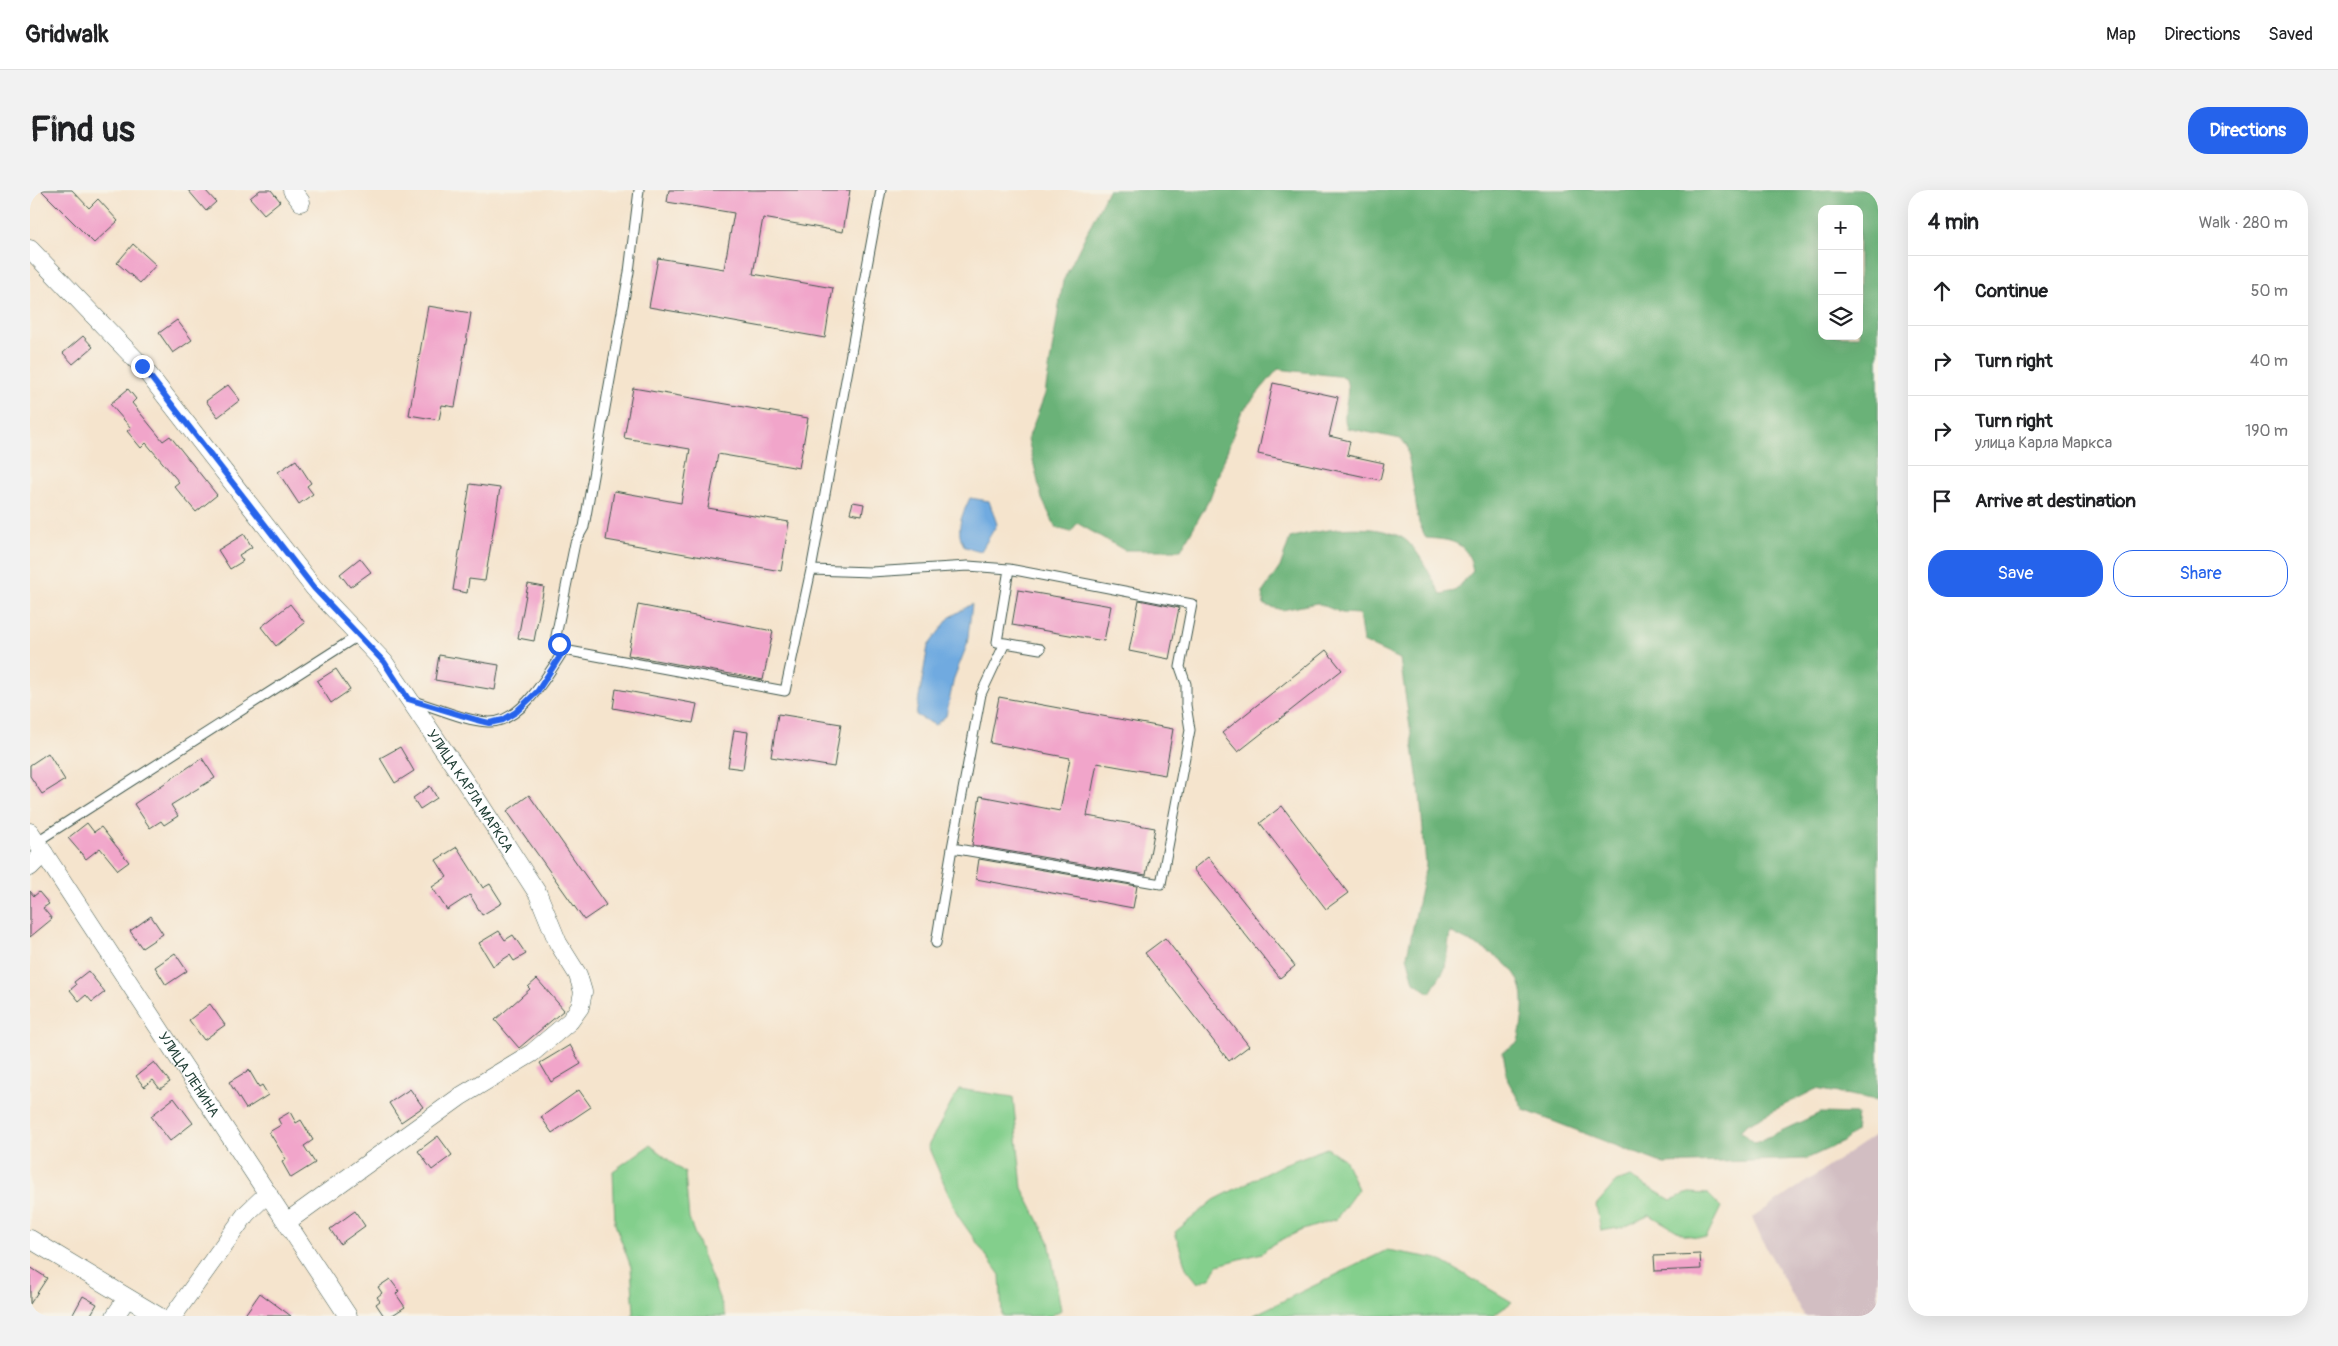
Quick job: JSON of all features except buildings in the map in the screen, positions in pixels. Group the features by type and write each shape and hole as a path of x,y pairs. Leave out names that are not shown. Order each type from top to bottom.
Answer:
{"street":[{"name":"УЛИЦА КАРЛА МАРКСА","path":"30,249 142,366 314,588 384,662 538,894 558,943 578,975 583,992 580,1006 570,1021 532,1053 461,1096 288,1221"},
{"path":"30,867 37,842"},
{"name":"УЛИЦА ЛЕНИНА","path":"37,842 288,1221 348,1316"},
{"path":"173,1316 246,1214 268,1193"},
{"path":"30,1238 158,1316"},
{"path":"115,1316 127,1298"}],"lane":[{"path":"639,190 629,272 584,527 575,543 556,636 564,650 785,692 812,570 881,190"},
{"path":"812,570 871,572 968,566 1008,569 1192,604 1180,667 1186,684 1186,705 1190,730 1161,884 952,848"},
{"path":"1008,569 997,642 1040,649"},
{"path":"37,842 359,635"},
{"path":"936,943 981,694 1005,643"},
{"path":"408,699 489,723 503,720 516,712 537,692 564,650"}],"shaded area":[{"path":"1878,1133 1878,1316 1804,1316 1752,1218"}],"green space":[{"path":"1108,190 1878,190 1878,1100 1816,1089 1747,1124 1740,1131 1755,1143 1820,1113 1857,1114 1855,1132 1843,1142 1806,1159 1664,1164 1524,1110 1508,1081 1503,1052 1518,1042 1523,998 1520,983 1502,960 1450,932 1445,968 1430,993 1414,982 1407,956 1426,865 1420,795 1400,659 1363,642 1359,614 1342,613 1317,603 1282,610 1264,605 1262,593 1280,567 1290,538 1346,528 1389,532 1407,541 1424,563 1441,594 1455,591 1473,571 1471,561 1463,548 1451,541 1426,538 1419,523 1407,446 1401,439 1347,428 1345,415 1348,390 1345,377 1278,369 1241,413 1210,498 1181,550 1124,550 1077,523 1071,532 1056,528 1042,499 1028,439 1045,394 1063,281"},
{"path":"959,1089 1013,1097 1022,1188 1049,1241 1061,1310 1051,1316 1002,1316 1000,1275 958,1216 928,1146"},
{"path":"650,1145 685,1173 689,1219 726,1316 632,1316 634,1312 631,1267 615,1224 613,1171"},
{"path":"1327,1148 1344,1159 1358,1189 1336,1219 1300,1231 1273,1244 1262,1253 1218,1265 1211,1277 1198,1283 1186,1268 1175,1232 1214,1200 1284,1164"},
{"path":"1631,1177 1671,1200 1689,1193 1708,1194 1721,1207 1706,1238 1684,1235 1650,1215 1624,1227 1601,1231 1596,1205 1616,1182"},
{"path":"1387,1250 1438,1259 1512,1302 1493,1316 1252,1316"}],"water":[{"path":"970,498 989,501 997,524 981,551 965,547 960,535 960,522"},
{"path":"972,604 967,645 954,678 946,716 935,725 916,715 928,646 950,617"}],"route":[{"path":"142,366 314,588 384,662 408,699 489,723 503,720 516,712 537,692 564,650 559,644"}]}
